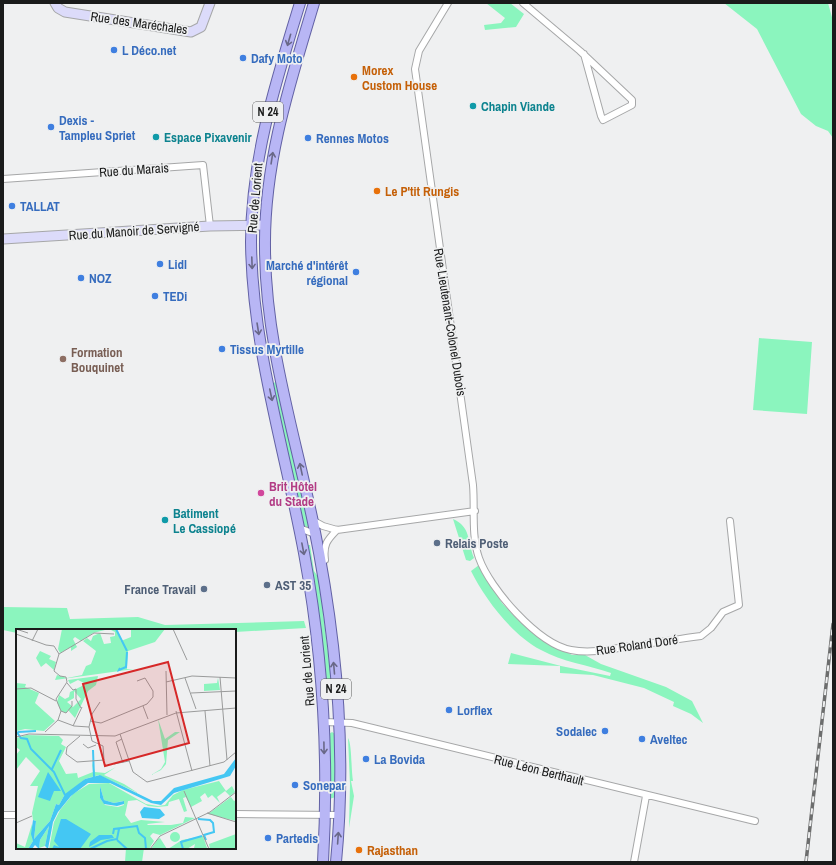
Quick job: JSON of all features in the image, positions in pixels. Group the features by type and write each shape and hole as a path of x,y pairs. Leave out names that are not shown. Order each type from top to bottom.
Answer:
{"main road":[{"name":"Rue de Lorient","path":"300,3 266,117 258,159 252,225 254,300 267,376 299,528 317,636 324,722 326,814 323,862"},
{"name":"Rue de Lorient","path":"314,3 285,98 272,152 265,225 268,301 279,376 315,534 328,607 338,721 339,815 336,862"},
{"path":"273,95 285,98"}],"street":[{"name":"Rue des Maréchales","path":"54,3 58,8 65,12 191,32 201,27 210,3"},
{"name":"Rue Lieutenant-Colonel Dubois","path":"448,3 419,51 415,69 432,198 461,390 475,511"},
{"path":"523,3 584,54 632,100 632,105 603,120 584,54"},
{"name":"Rue du Marais","path":"3,179 203,165 210,226"},
{"name":"Rue du Manoir de Servigné","path":"3,239 210,226 265,225"},
{"path":"267,376 279,376"},
{"name":"Rue Roland Doré","path":"475,511 474,532 479,558 495,587 516,614 552,642 570,650 594,652 701,636 711,628 723,612 739,605 730,521"},
{"path":"312,520 323,526 337,530 475,511"},
{"path":"299,528 315,534"},
{"name":"Rue de Lorient","path":"328,607 331,598 323,548 326,541 337,530"},
{"name":"Rue Léon Berthault","path":"324,722 352,722 755,822"},
{"path":"634,862 646,796"},
{"path":"236,814 339,815"},
{"path":"3,815 16,815"}],"green space":[{"path":"486,3 510,3 524,14 516,27 485,30 484,25 501,23 505,18"},
{"path":"724,3 828,3 833,21 833,138 828,131 816,126 801,114 757,29"},
{"path":"759,338 812,342 807,414 753,410"},
{"path":"278,382 310,530 302,527 273,384"},
{"path":"453,519 459,522 466,530 474,558 470,561 466,560"},
{"path":"306,545 310,545 314,571 319,578 332,687 326,688"},
{"path":"479,565 502,603 516,618 542,639 572,655 585,655 601,664 666,687 692,701 703,723 691,714 673,706 674,702 644,688 593,675 560,673 560,666 508,664 511,653 561,666 610,676 611,673 549,654 530,643 520,635 500,615 477,582 471,571"},
{"path":"3,607 67,608 70,619 138,617 165,625 304,621 306,628 236,632 236,629 16,629 16,633 3,630"},
{"path":"332,732 335,734 336,797 329,799 329,734"},
{"path":"348,738 353,781 351,781 354,796 349,828 350,784"},
{"path":"126,849 144,849 142,862 125,862"}],"railway":[{"path":"806,862 833,624"}],"place":[{"name":"L Déco.net","path":"114,50"},
{"name":"Dafy Moto","path":"243,58"},
{"name":"Morex Custom House","path":"354,77"},
{"name":"Chapin Viande","path":"473,106"},
{"name":"Dexis - Tampleu Spriet","path":"51,127"},
{"name":"Espace Pixavenir","path":"156,137"},
{"name":"Rennes Motos","path":"308,138"},
{"name":"Le P'tit Rungis","path":"377,191"},
{"name":"TALLAT","path":"12,206"},
{"name":"Lidl","path":"160,264"},
{"name":"Marché d'intérêt régional","path":"356,272"},
{"name":"NOZ","path":"81,278"},
{"name":"TEDi","path":"155,296"},
{"name":"Tissus Myrtille","path":"222,349"},
{"name":"Formation Bouquinet","path":"63,359"},
{"name":"Brit Hôtel du Stade","path":"261,493"},
{"name":"Batiment Le Cassiopé","path":"165,520"},
{"name":"Relais Poste","path":"437,543"},
{"name":"AST 35","path":"267,585"},
{"name":"France Travail","path":"204,589"},
{"name":"Lorflex","path":"449,710"},
{"name":"Sodalec","path":"605,731"},
{"name":"Aveltec","path":"642,739"},
{"name":"La Bovida","path":"366,759"},
{"name":"Sonepar","path":"295,785"},
{"name":"Partedis","path":"268,838"},
{"name":"Rajasthan","path":"359,850"}]}
